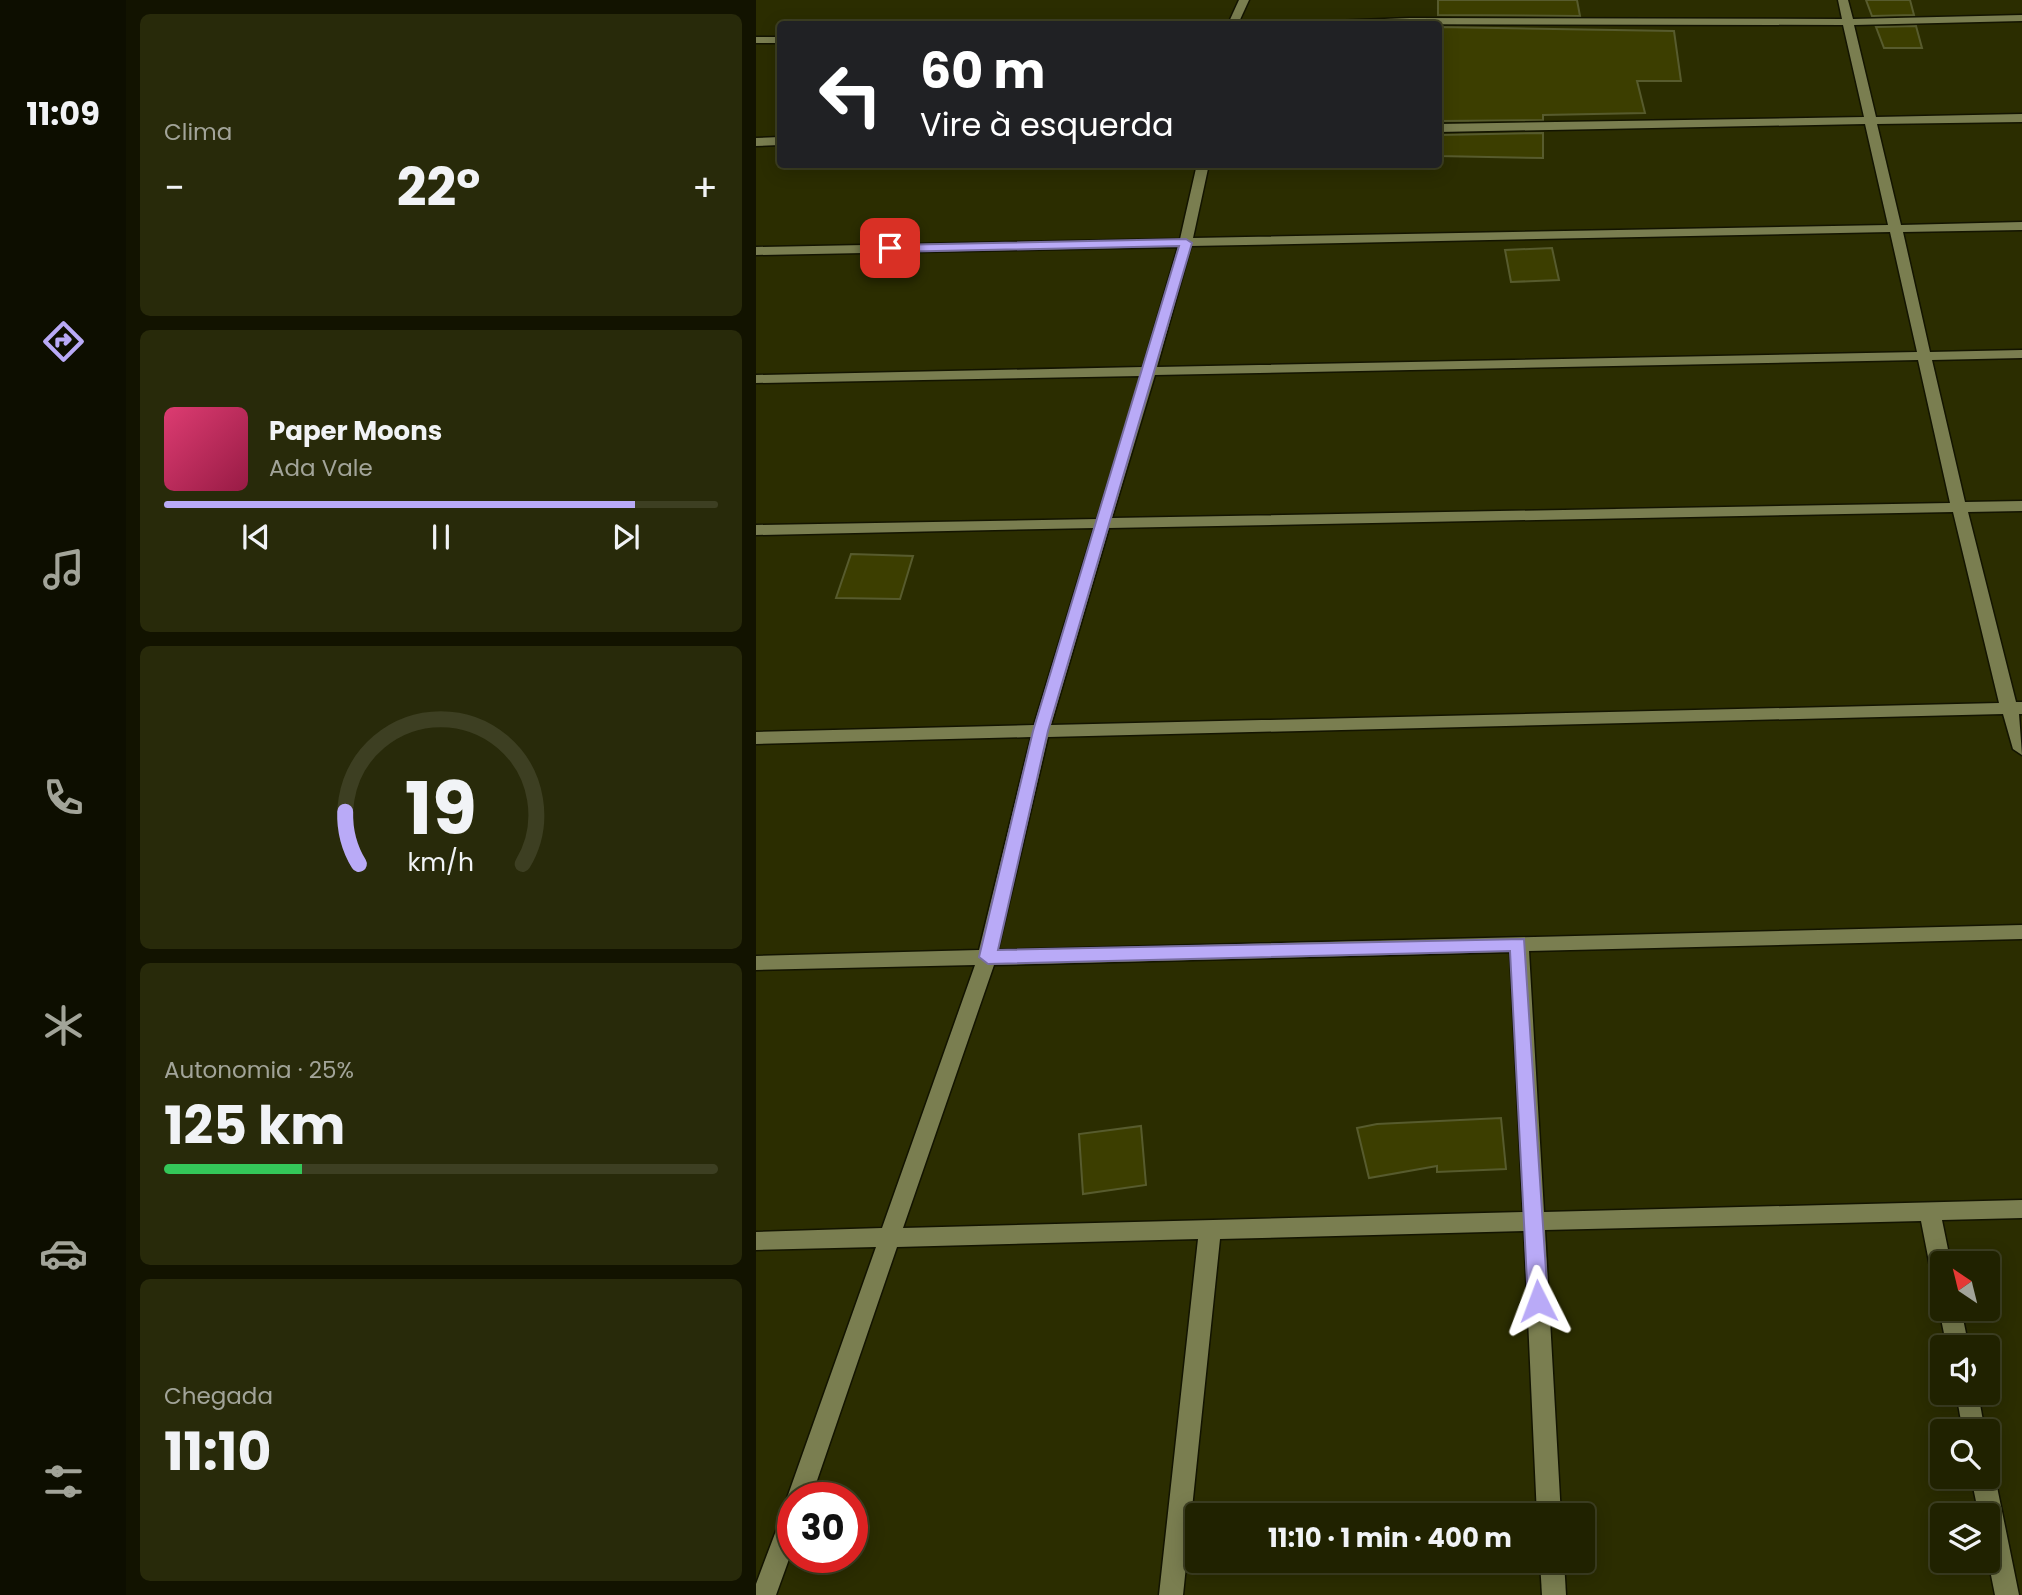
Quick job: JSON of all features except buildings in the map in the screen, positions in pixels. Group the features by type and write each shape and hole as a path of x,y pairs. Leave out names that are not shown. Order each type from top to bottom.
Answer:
{"street":[{"path":"1234,21 1244,0"},
{"path":"1843,0 1959,507 2015,708 2022,749"},
{"path":"1442,21 1847,22 2022,18"},
{"path":"756,40 777,40"},
{"path":"1442,128 2022,118"},
{"path":"756,142 777,141"},
{"path":"805,1482 988,957 1041,731 1186,243 1202,168"},
{"path":"756,251 2022,226"},
{"path":"756,379 2022,354"},
{"path":"756,530 2022,506"},
{"path":"756,738 2015,708"},
{"path":"756,963 2022,932"},
{"path":"1518,944 1548,1503"},
{"path":"756,1241 2022,1209"},
{"path":"1930,1212 1938,1251"},
{"path":"1171,1595 1210,1230"},
{"path":"1985,1489 2007,1595"},
{"path":"764,1595 777,1559"},
{"path":"1553,1573 1554,1595"}],"route":[{"path":"890,248 1186,243 1041,731 988,957 1518,944 1538,1301"}]}
